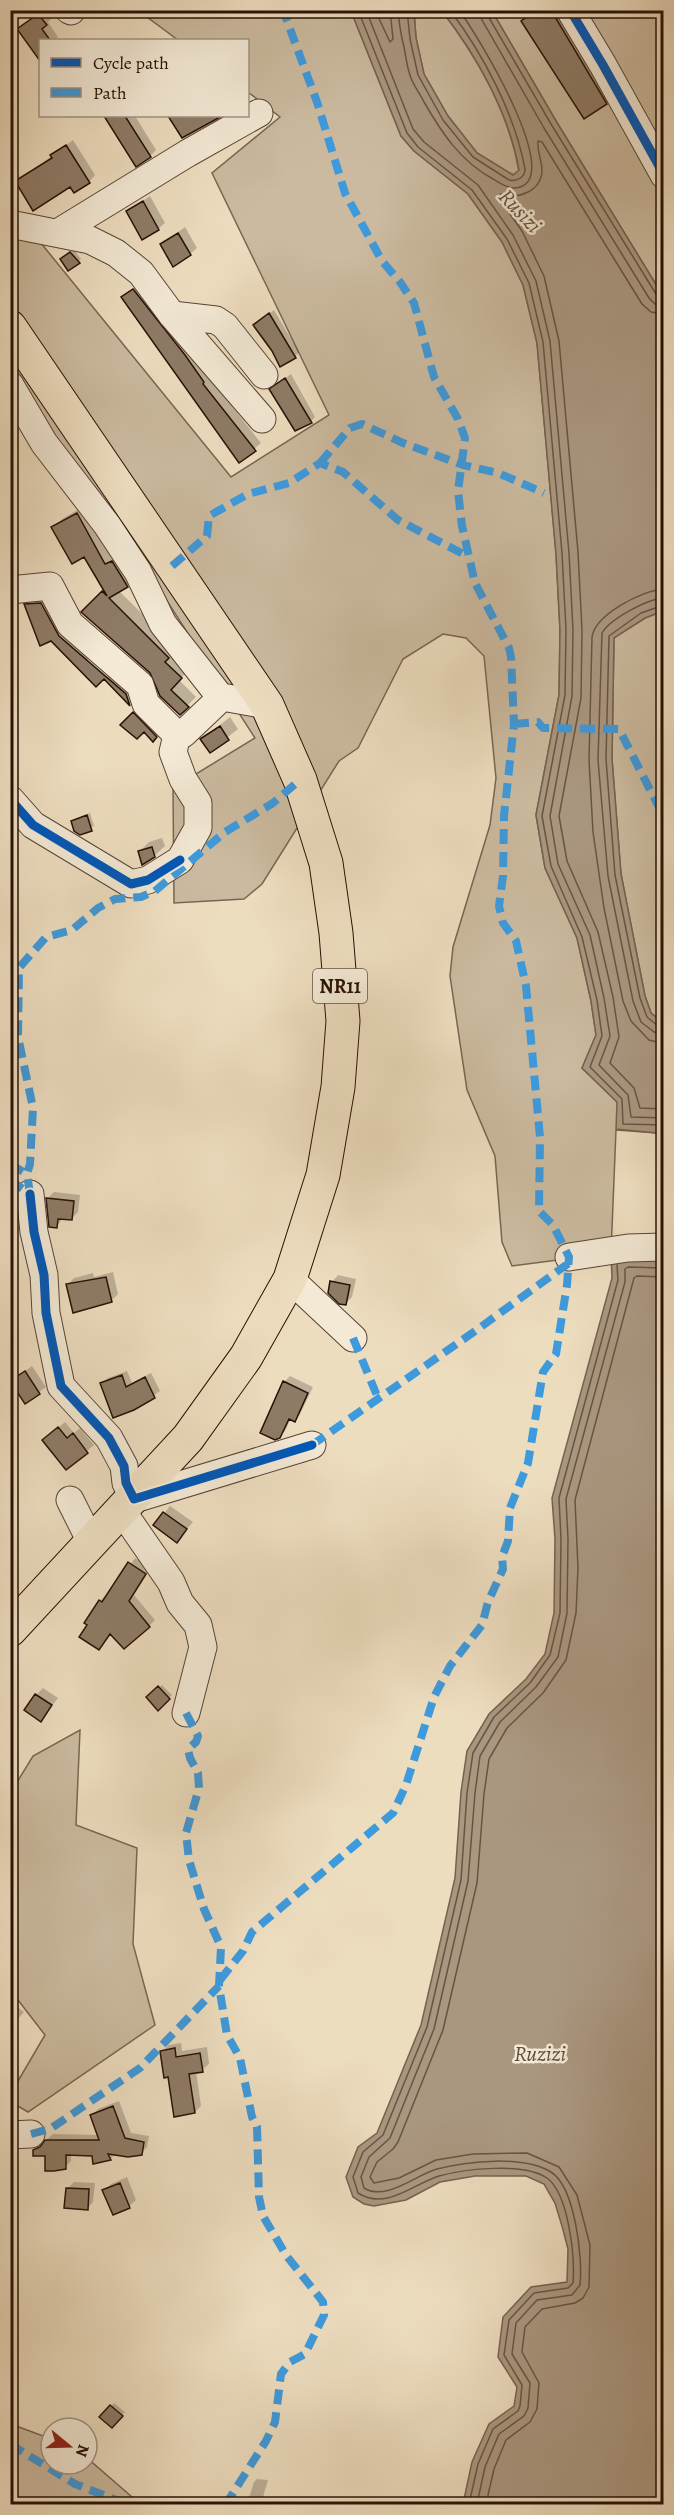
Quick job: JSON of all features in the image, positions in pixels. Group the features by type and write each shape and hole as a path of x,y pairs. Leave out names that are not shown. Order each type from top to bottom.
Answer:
{"highway":[{"name":"NR11","path":"10,327 267,705 300,780 326,863 336,933 343,1021 338,1087 323,1175 290,1279 246,1357 188,1438 10,1630"}],"street":[{"path":"570,10 663,175"},
{"path":"59,232 128,188 259,113"},
{"path":"10,224 90,240 116,253 141,273 172,315 262,420"},
{"path":"172,315 216,320 225,326 264,375"},
{"path":"10,386 44,443 107,525 138,572 163,624 222,698 267,705"},
{"path":"10,590 50,586 70,624 140,685 146,704 177,735"},
{"path":"177,735 183,734 222,698"},
{"path":"10,799 33,825 131,884 148,879 180,860 198,828 198,803 183,779 173,752 177,735"},
{"path":"30,1194 34,1232 44,1275 46,1313 61,1386 109,1438 124,1466 128,1505 171,1582 180,1603 198,1625 203,1647 186,1713"},
{"path":"569,1257 628,1248 663,1247"},
{"path":"290,1279 353,1338"},
{"path":"128,1505 312,1446"},
{"path":"70,1500 92,1544"}],"shaded area":[{"path":"159,10 351,11 401,136 414,151 468,194 502,242 523,285 537,343 556,554 560,630 559,695 536,815 545,868 577,938 591,1001 596,1035 582,1068 617,1102 657,1133 616,1130 611,1253 512,1266 502,1242 495,1156 467,1090 450,976 453,947 490,825 496,778 484,656 466,638 443,634 403,659 358,748 339,761 262,884 244,899 174,903 173,788 255,738 94,487 11,390 10,205 231,477 329,415 212,173 280,117 249,93 249,39 177,39 147,17"},
{"path":"414,11 442,11 467,47 490,86 508,128 519,171 513,175 477,153 448,116 424,74 416,38"},
{"path":"492,11 663,11 663,296 556,121"},
{"path":"663,611 663,1023 651,1013 645,996 621,874 612,759 614,637 645,618"},
{"path":"80,1730 76,1825 137,1848 133,1944 155,2025 28,2112 11,2102 11,2093 45,2035 11,1991 11,1792 33,1756"},
{"path":"11,2424 39,2434 39,2476 99,2476 99,2468 140,2504 11,2504"}],"water":[{"name":"Rusizi","path":"351,11 414,11 416,38 424,74 448,116 477,153 513,175 519,170 508,127 479,66 442,11 492,11 663,296 663,611 645,618 614,638 612,759 621,874 645,996 651,1013 663,1023 663,1131 657,1133 616,1129 617,1102 582,1068 596,1035 591,1001 577,938 545,868 536,815 559,695 560,630 556,554 537,343 523,285 502,242 468,194 414,151 401,136"},
{"name":"Ruzizi","path":"611,1253 663,1254 663,2504 463,2504 472,2462 489,2424 514,2406 517,2387 498,2357 503,2317 531,2287 567,2282 568,2249 555,2203 544,2184 526,2176 475,2176 440,2182 406,2200 374,2206 364,2204 353,2197 346,2177 358,2147 377,2133 421,2025 455,1878 461,1792 467,1751 489,1714 526,1679 545,1654 554,1613 555,1539 552,1498 612,1278"}],"building":[{"path":"537,10 551,10 607,104 584,119 521,21"},
{"path":"38,14 47,25 42,29 49,39 39,39 39,60 17,29"},
{"path":"105,117 126,117 151,157 136,167"},
{"path":"169,117 220,117 182,138"},
{"path":"66,145 90,183 74,193 70,187 33,211 15,181 52,158 50,155"},
{"path":"143,201 159,230 142,240 126,211"},
{"path":"178,233 191,255 173,267 160,244"},
{"path":"70,252 80,263 68,271 60,259"},
{"path":"133,289 256,451 239,463 121,297"},
{"path":"269,313 296,358 280,367 272,351 253,325"},
{"path":"285,378 312,423 295,431 269,389"},
{"path":"77,513 105,564 112,561 128,587 109,598 169,658 165,662 182,678 171,690 189,707 180,715 160,696 150,673 81,612 102,591 107,596 84,557 72,564 51,527"},
{"path":"41,603 59,636 126,694 130,706 104,679 96,687 51,641 40,646 24,604"},
{"path":"133,712 157,737 153,742 144,732 137,739 120,725"},
{"path":"220,726 229,740 210,753 200,739"},
{"path":"87,815 92,831 80,835 74,831 71,821"},
{"path":"152,847 155,857 142,865 138,851"},
{"path":"46,1198 74,1201 72,1220 58,1219 57,1228 49,1227"},
{"path":"106,1277 112,1302 73,1313 66,1284"},
{"path":"330,1281 350,1285 346,1305 339,1304 328,1293"},
{"path":"25,1371 40,1394 25,1404 10,1381"},
{"path":"122,1375 126,1387 145,1377 155,1398 134,1410 113,1418 100,1383"},
{"path":"283,1381 308,1393 295,1422 289,1419 280,1438 275,1440 260,1433"},
{"path":"58,1427 67,1438 73,1433 88,1453 66,1470 42,1440"},
{"path":"163,1512 187,1529 177,1543 153,1525"},
{"path":"128,1562 146,1574 129,1601 150,1627 124,1649 110,1634 99,1650 79,1637 87,1625 84,1623 99,1600 102,1602"},
{"path":"158,1686 170,1699 158,1711 146,1697"},
{"path":"35,1694 52,1705 41,1722 24,1710"},
{"path":"175,2048 176,2057 200,2053 203,2072 189,2074 195,2113 174,2117 168,2077 164,2078 160,2051"},
{"path":"113,2106 125,2138 144,2142 142,2155 128,2157 108,2154 111,2160 93,2164 92,2156 66,2155 66,2169 54,2171 45,2171 45,2156 33,2156 33,2150 40,2147 45,2140 99,2140 90,2115"},
{"path":"120,2183 130,2208 113,2215 102,2190"},
{"path":"66,2188 89,2189 88,2210 64,2208"},
{"path":"110,2405 123,2416 112,2428 99,2417"}],"marked path":[{"path":"220,1980 243,1951 252,1932 393,1813 406,1785 434,1697 450,1666 482,1625 488,1602 503,1569 502,1557 508,1541 510,1508 528,1463 543,1372 556,1354 569,1257 553,1225 539,1211 540,1137 526,986 516,941 503,923 499,906 503,876 504,816 514,724 511,657 509,648 475,583 462,526 458,491 465,438 458,419 434,377 414,303 382,261 345,193 317,102 283,10"},
{"path":"320,463 350,428 362,424 403,443 463,465 498,473 544,493"},
{"path":"172,566 207,536 209,516 248,494 289,483 320,463 343,472 398,520 469,557"},
{"path":"514,724 538,722 543,728 619,729 664,817"},
{"path":"30,1194 27,1174 30,1164 33,1108 18,1037 19,968 46,937 72,930 98,908 115,899 141,897 155,891 225,832 273,803 300,780"},
{"path":"10,1164 27,1174"},
{"path":"10,1180 30,1194"},
{"path":"312,1445 569,1263"},
{"path":"353,1338 378,1398"},
{"path":"186,1713 198,1736 196,1742 188,1749 198,1773 199,1788 186,1833 189,1860 204,1909 221,1947 219,1986 227,2035 240,2058 252,2117 257,2127 259,2197 263,2216 286,2255 323,2302 324,2315 305,2354 290,2362 281,2374 275,2422 266,2441 226,2504"},
{"path":"31,2134 50,2129 140,2068 219,1986"},
{"path":"10,2444 75,2484 122,2504"}],"cycle path":[{"path":"570,10 664,175"},
{"path":"10,799 33,825 131,884 148,880 180,860"},
{"path":"30,1194 34,1232 44,1275 46,1313 61,1386 109,1438 124,1466 126,1483 134,1499 312,1445"}]}
